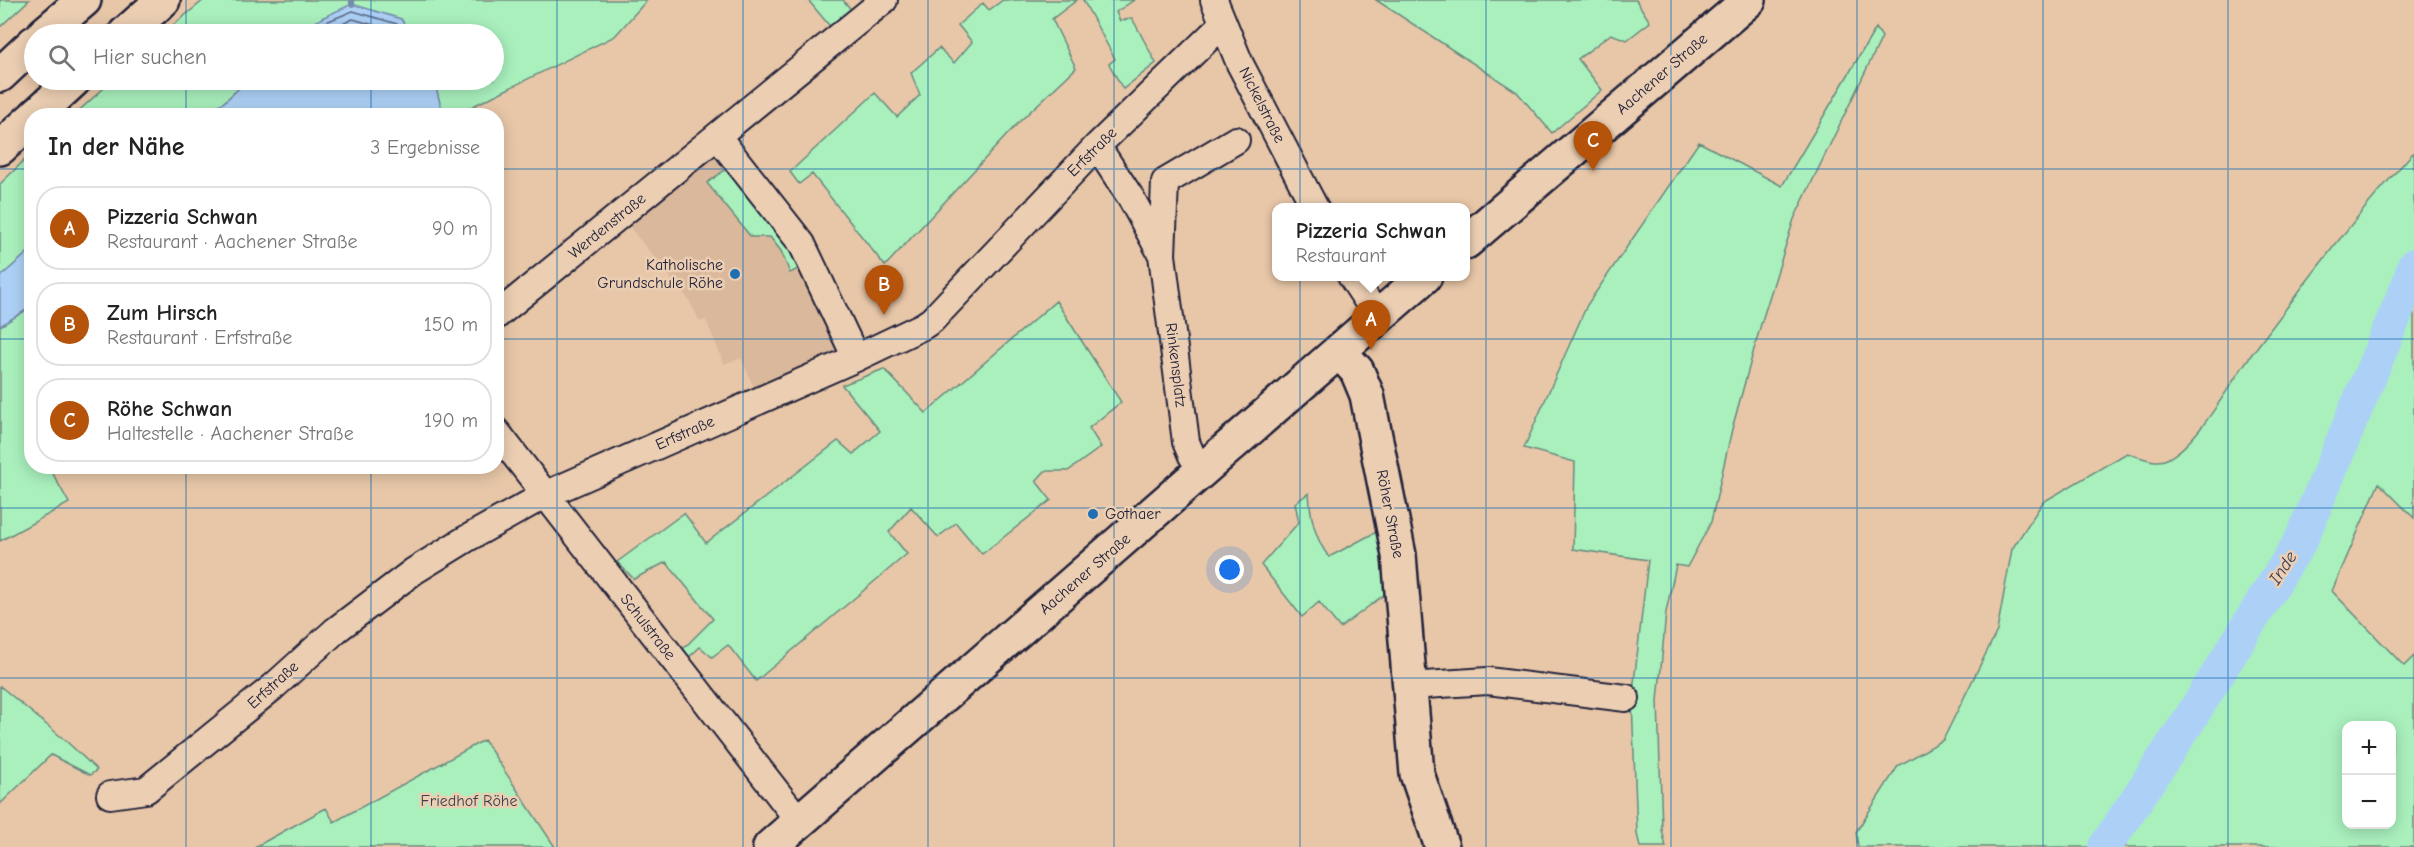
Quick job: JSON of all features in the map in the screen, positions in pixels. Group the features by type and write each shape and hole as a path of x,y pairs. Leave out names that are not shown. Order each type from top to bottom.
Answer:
{"main road":[{"path":"56,24 84,0"},
{"path":"136,24 164,0"},
{"name":"Aachener Straße","path":"1470,239 1749,0"},
{"path":"0,75 24,52"},
{"path":"43,108 63,90"},
{"path":"0,148 24,125"},
{"name":"Aachener Straße","path":"770,847 1419,281"},
{"name":"Röher Straße","path":"1339,351 1357,371 1369,405 1399,555 1417,774 1442,847"}],"street":[{"name":"Werdenstraße","path":"504,310 884,0"},
{"name":"Nickelstraße","path":"1214,0 1240,64 1313,203"},
{"name":"Erfstraße","path":"110,795 146,790 265,694 366,606 423,566 545,495 856,358 932,320 1097,146 1223,24"},
{"path":"718,137 802,244 856,358"},
{"name":"Rinkensplatz","path":"1204,471 1192,456 1186,442 1162,255 1165,182 1236,140"},
{"name":"Rinkensplatz","path":"1097,146 1131,198 1162,255"},
{"path":"1354,281 1378,317"},
{"name":"Schulstraße","path":"504,441 800,822"},
{"path":"1409,686 1488,681 1626,698"}],"shaded area":[{"name":"Katholische Grundschule Röhe","path":"714,153 792,247 840,354 756,392 741,358 724,364 706,320 700,322 689,300 627,224"}],"green space":[{"path":"0,0 29,0 0,27"},
{"path":"204,0 647,0 615,36 469,108 441,108 437,90 504,90 504,24 404,24 401,19 324,17 312,24 174,24"},
{"path":"808,0 843,0 854,13 833,30"},
{"path":"1003,0 1077,0 1052,19 1076,68 1019,122 885,266 812,174 799,184 790,172 875,93 897,117 920,95 911,73 939,48 954,63 972,42 958,25 983,3 989,10"},
{"path":"1083,0 1134,0 1116,12 1120,21 1132,18 1156,63 1123,89 1109,64 1115,59"},
{"path":"1376,0 1636,0 1650,22 1627,40 1611,34 1578,59 1602,90 1552,133 1517,92"},
{"path":"1876,28 1882,37 1794,219 1761,324 1732,429 1711,522 1687,567 1676,565 1666,612 1658,701 1662,830 1666,847 1640,847 1637,834 1632,700 1648,560 1573,549 1575,462 1524,448 1587,305 1699,142 1782,186"},
{"path":"102,90 237,90 223,103 212,108 82,108"},
{"path":"2414,152 2414,518 2379,483 2332,591 2404,666 2414,656 2414,847 1858,847 1856,832 1898,766 1943,740 1997,631 2012,549 2043,502 2127,453 2162,461 2179,452 2201,428 2249,358 2349,227"},
{"path":"24,161 24,256 0,277 0,184"},
{"path":"729,167 783,232 802,267 790,273 781,251 770,237 751,237 707,183"},
{"path":"1056,301 1121,402 1089,428 1101,447 1068,471 1045,471 1036,481 1051,500 982,554 956,523 938,537 911,507 889,532 907,554 756,681 728,645 712,657 700,647 689,657 683,649 713,619 666,562 634,579 617,562 684,513 706,543 838,441 853,454 880,431 842,385 884,369 926,413"},
{"path":"24,311 24,474 53,474 69,503 0,541 0,326"},
{"path":"1309,493 1314,527 1329,557 1378,531 1385,594 1340,628 1319,602 1302,617 1261,565 1299,522 1295,503"},
{"path":"0,686 97,770 90,775 51,755 0,804"},
{"name":"Friedhof Röhe","path":"484,740 555,847 255,847 326,808 334,822"}],"water":[{"path":"352,4 401,19 404,24 312,24"},
{"path":"237,90 437,90 441,108 212,108 223,103"},
{"path":"24,256 24,311 0,326 0,277"}],"waterway":[{"name":"Inde","path":"2105,847 2186,725 2301,540 2410,280 2414,265"}],"place":[{"name":"Röhe Schwan","path":"1593,171"},
{"name":"Katholische Grundschule Röhe","path":"735,274"},
{"name":"Zum Hirsch","path":"884,315"},
{"name":"Pizzeria Schwan","path":"1371,350"},
{"name":"Gothaer","path":"1093,514"}]}
